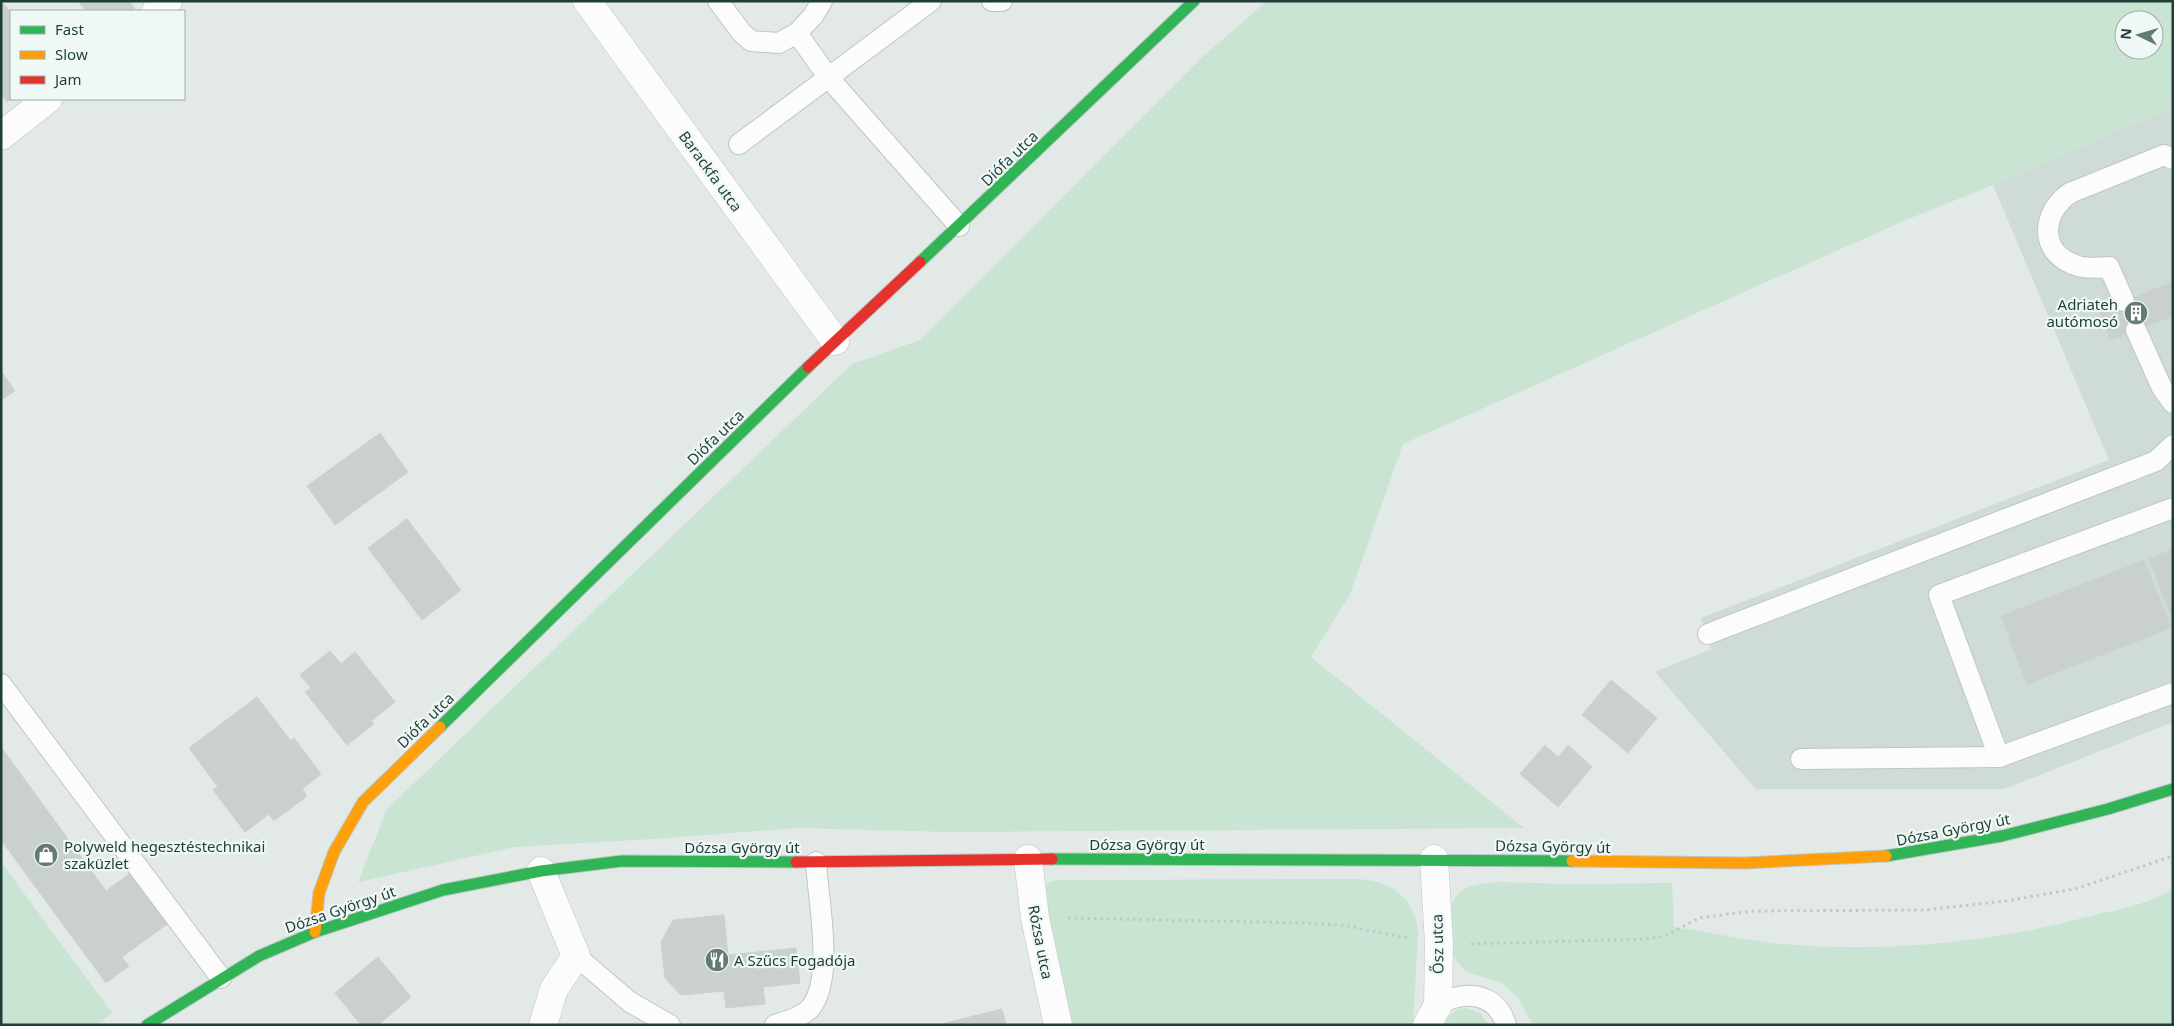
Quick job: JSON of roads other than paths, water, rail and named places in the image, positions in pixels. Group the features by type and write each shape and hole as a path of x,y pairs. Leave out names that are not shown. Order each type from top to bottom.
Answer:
{"main road":[{"name":"Diófa utca","path":"315,932 320,893 334,852 363,802 879,298 959,226 1194,1"},
{"name":"Dózsa György út","path":"147,1025 259,956 315,932 444,890 541,871 622,861 1434,859 1745,863 1892,856 2002,836 2108,809 2173,789"}],"street":[{"path":"157,10 168,1"},
{"name":"Barackfa utca","path":"587,1 835,341"},
{"path":"1,136 47,100"},
{"name":"Rózsa utca","path":"1028,859 1035,918 1058,1025"},
{"name":"Ősz utca","path":"1432,1015 1439,944 1434,859"},
{"path":"541,871 576,956 554,989 543,1025"}],"lane":[{"path":"718,1 742,33 752,42 779,43 797,33 813,16 822,1"},
{"path":"739,144 930,1"},
{"path":"992,1 1002,1"},
{"path":"797,33 828,78 959,226"},
{"path":"2124,301 2109,268 2077,265 2061,257 2051,245 2048,236 2048,224 2052,210 2059,201 2070,193 2168,157"},
{"path":"2136,330 2162,388 2173,403"},
{"path":"1708,634 2156,461 2173,445"},
{"path":"1999,757 1939,595 2173,508"},
{"path":"1,684 221,978"},
{"path":"1801,759 1999,757 2173,693"},
{"path":"775,1025 795,1018 811,1006 820,988 824,961 816,862"},
{"path":"576,956 630,1002 670,1025"},
{"path":"1432,1015 1451,998 1464,995 1480,997 1495,1006 1506,1025"}],"place":[{"name":"Adriateh autómosó","path":"2136,313"},
{"name":"Polyweld hegesztéstechnikai szaküzlet","path":"46,855"},
{"name":"A Szűcs Fogadója","path":"717,960"}]}
